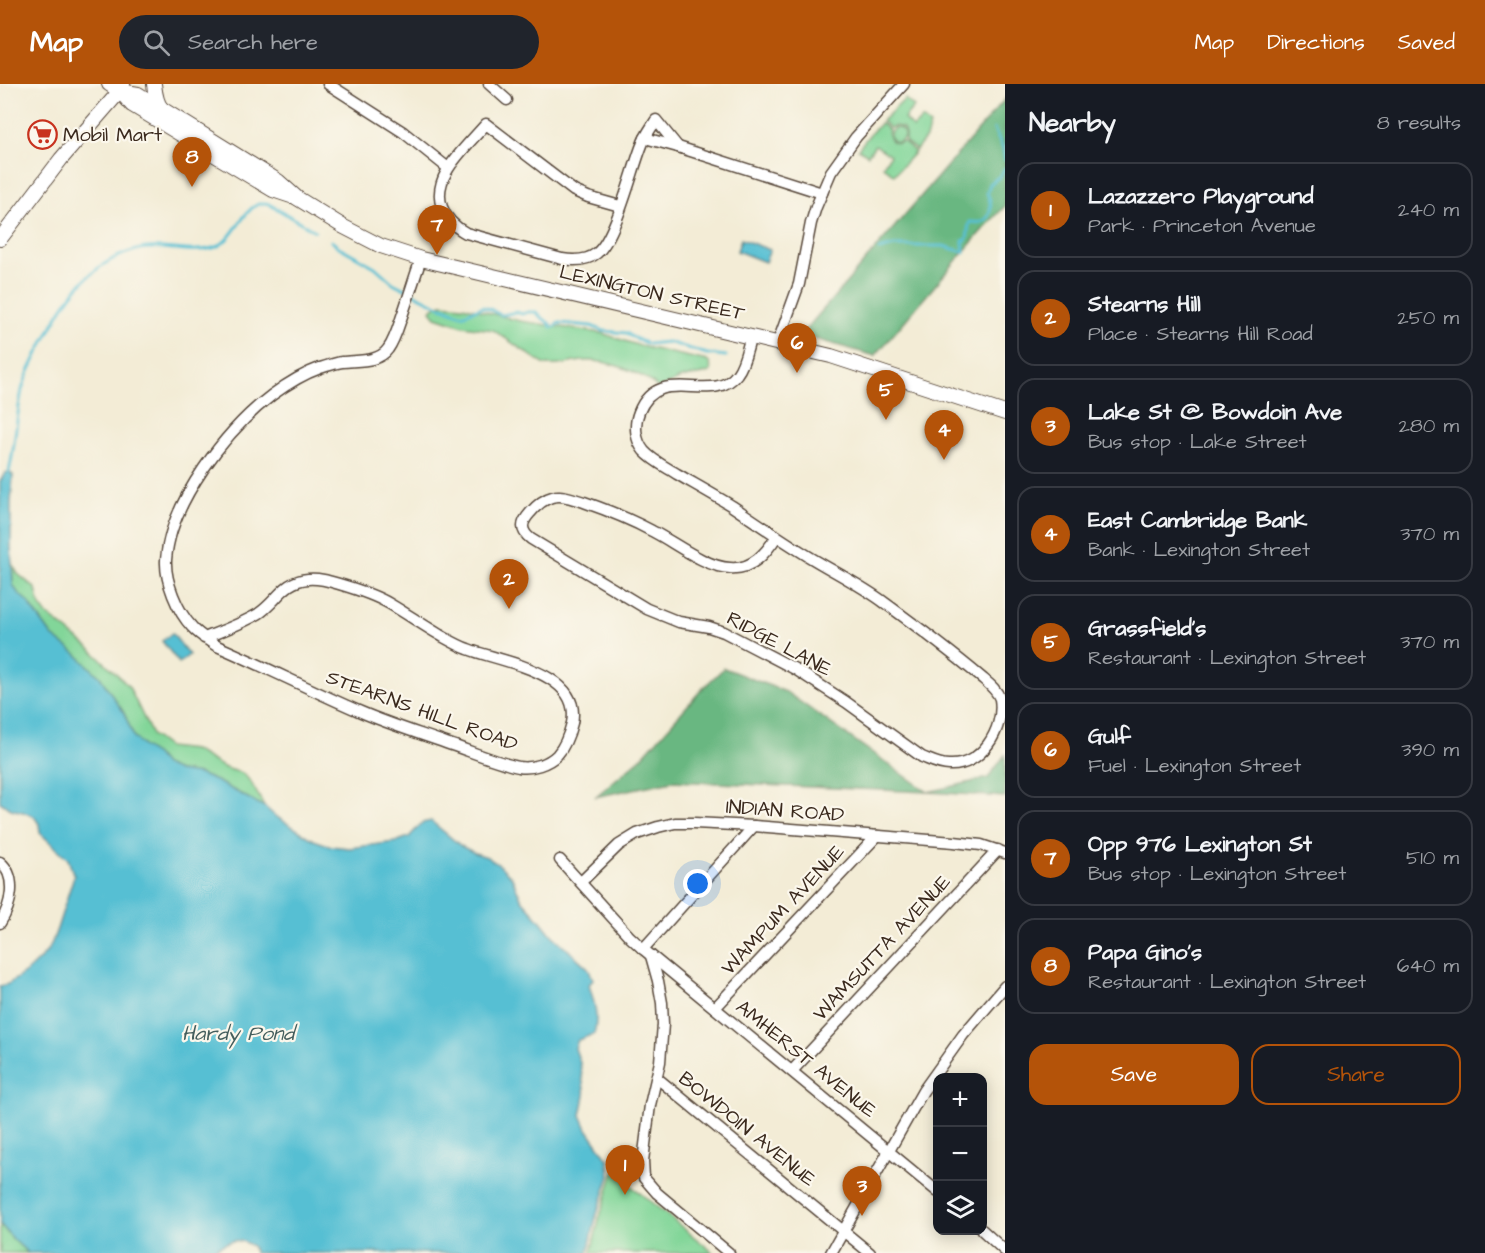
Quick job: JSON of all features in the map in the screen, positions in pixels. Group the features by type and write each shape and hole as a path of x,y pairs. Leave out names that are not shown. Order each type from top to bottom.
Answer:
{"main road":[{"path":"0,239 117,86 134,84"},
{"path":"154,84 159,106 162,108"},
{"name":"LEXINGTON STREET","path":"117,86 138,94 162,108 279,181 297,198"},
{"name":"LEXINGTON STREET","path":"117,86 132,105 159,122 273,190 297,198 381,246 421,259 831,356 1005,413"}],"street":[{"path":"328,84 403,132 448,168"},
{"path":"489,84 507,100"},
{"path":"778,342 799,284 812,223 831,172 856,136 904,84"},
{"path":"620,206 574,191 486,124 448,168 441,187 441,208 448,220 466,233 562,259 573,261 586,259 596,254 610,236 645,138 656,120 678,147"},
{"path":"645,138 822,193"},
{"name":"STEARNS HILL ROAD","path":"204,638 241,623 266,609 290,584 305,579 321,579 349,587 387,602 439,635 467,649 532,669 555,682 572,704 571,729 564,748 552,760 537,766 522,767 363,713 204,638 191,626 177,604 169,584 166,562 170,536 180,511 209,460 249,416 290,383 318,369 340,362 376,358 388,349 397,331 421,259"},
{"name":"RIDGE LANE","path":"751,336 744,360 738,373 730,382 706,388 676,385 652,394 644,403 636,424 639,444 651,458 725,502 885,603 993,687 1002,705 1003,717 998,734 983,752 973,760 962,764 948,765 922,757 854,707 795,669 724,632 679,622 647,609 531,540 524,534 522,528 524,521 541,502 551,497 561,496 627,519 708,562 730,568 740,568 761,558 777,536"},
{"name":"INDIAN ROAD","path":"580,882 619,845 637,834 675,824 754,826 960,842 1002,851"},
{"path":"729,1253 657,1193 644,1178 643,1161 650,1105 657,1078 663,1024 660,992 647,952 754,826"},
{"name":"WAMPUM AVENUE","path":"716,1008 877,836"},
{"name":"WAMSUTTA AVENUE","path":"792,1071 1002,851"},
{"name":"AMHERST AVENUE","path":"560,860 630,937 647,952 933,1187"},
{"path":"0,862 9,873 10,885 6,912 0,923"},
{"path":"831,1253 923,1091 977,1018 1005,986"},
{"name":"BOWDOIN AVENUE","path":"657,1078 870,1253"},
{"path":"987,1235 1005,1251"}],"green space":[{"path":"905,99 914,107 904,119 913,128 922,119 930,125 926,138 916,150 905,141 903,128 896,126 890,128 882,121"},
{"path":"1005,99 1005,206 875,356 801,335"},
{"path":"881,123 889,130 888,135 891,141 904,142 915,152 894,175 883,166 890,155 875,145 868,155 858,149"},
{"path":"897,128 902,130 904,135 902,140 897,142 892,140 890,135 892,130"},
{"path":"442,304 463,306 520,321 601,333 640,346 707,361 711,371 681,378 658,388 643,377 612,364 583,361 545,365 493,330 463,326 436,317 431,311"},
{"path":"12,564 18,574 36,589 45,613 88,647 129,687 152,735 168,747 194,750 225,768 242,773 250,781 265,807 216,781 164,765 156,755 144,747 134,737 124,713 100,677 75,653 52,636 27,601 17,593 13,585"},
{"path":"724,668 786,692 928,792 672,781 595,797 641,758 703,688"},
{"path":"1005,755 1005,797 928,792 988,778"},
{"path":"614,1172 714,1253 591,1253"},
{"path":"0,1224 14,1240 28,1253 0,1253"}],"water":[{"path":"741,239 770,250 765,262 737,251"},
{"name":"Hardy Pond","path":"9,472 13,475 11,547 13,585 52,636 75,653 100,677 124,713 134,737 156,755 164,765 216,781 265,807 275,816 314,840 331,846 349,848 395,842 409,837 422,823 431,821 461,846 487,857 511,876 522,900 552,935 588,968 593,979 589,985 596,1021 594,1034 578,1040 575,1048 580,1063 585,1096 581,1115 587,1129 608,1159 610,1176 596,1217 588,1253 254,1253 253,1247 247,1243 230,1241 208,1253 28,1253 0,1224 0,986 8,984 26,972 45,954 57,929 74,876 68,859 40,833 39,824 34,816 11,809 0,802 0,482 5,473"},
{"path":"172,633 189,655 179,663 162,641"}],"waterway":[{"path":"994,129 1005,160"},
{"path":"879,250 894,246 943,246 964,252 963,241 967,238 970,222 981,222 988,217 990,201 987,193 990,184 1001,175 1005,168"},
{"path":"9,472 22,389 28,373 65,304 88,277 102,266 136,250 145,248 203,250 220,245 246,214 258,204 267,203 315,231"},
{"path":"331,241 375,267 393,283 407,290"},
{"path":"413,293 462,315 482,307 502,315 535,312 551,327 560,323 591,326 604,331 627,333 648,344 668,342 707,354 726,356"}],"place":[{"name":"Mobil Mart","path":"42,135"},
{"name":"Papa Gino's","path":"192,187"},
{"name":"Opp 976 Lexington St","path":"437,255"},
{"name":"Gulf","path":"797,373"},
{"name":"Grassfield's","path":"886,420"},
{"name":"East Cambridge Bank","path":"944,460"},
{"name":"Stearns Hill","path":"509,609"},
{"name":"Lazazzero Playground","path":"625,1195"},
{"name":"Lake St @ Bowdoin Ave","path":"862,1216"}]}
